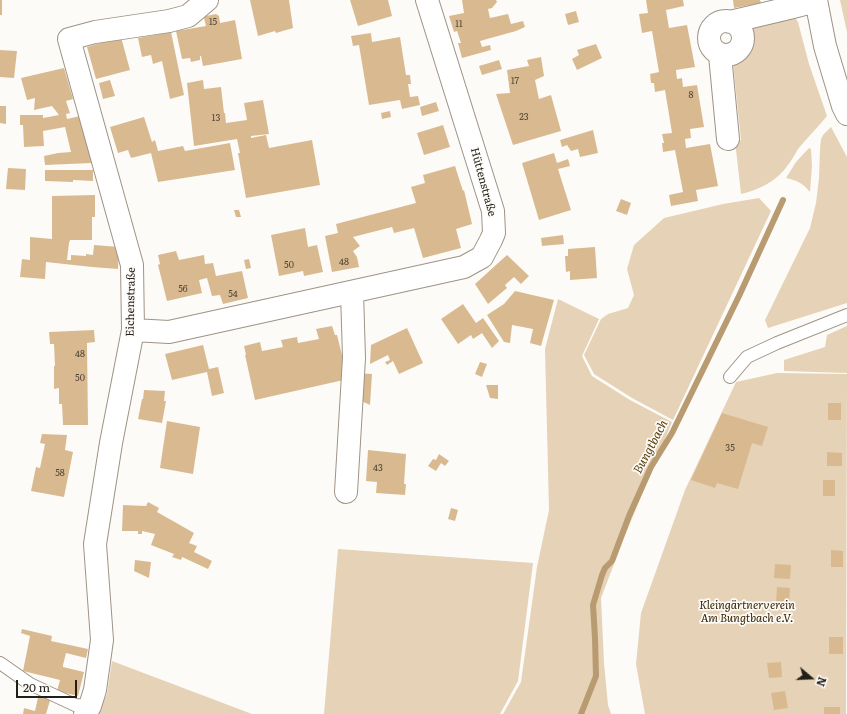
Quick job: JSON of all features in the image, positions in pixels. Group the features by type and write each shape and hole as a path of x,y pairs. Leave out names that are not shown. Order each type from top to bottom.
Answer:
{"street":[{"name":"Eichenstraße","path":"87,710 95,690 102,640 95,544 111,443 133,330 132,265 69,39 95,32 169,21 188,16 207,0"},
{"name":"Hüttenstraße","path":"133,330 170,332 464,267 482,256 494,233 493,211 428,0"},
{"path":"728,139 720,54 725,56 736,52 740,48 743,37 739,27 730,22 816,0 825,46 846,107"},
{"path":"346,492 354,358 352,292"}],"lane":[{"path":"730,377 747,357 777,343 847,315"},
{"path":"0,663 30,684 87,710"}],"green space":[{"path":"840,0 847,0 847,32"},
{"path":"793,18 798,22 809,64 827,116 798,149 784,171 779,176 761,187 741,194 735,141 741,140 733,63 737,62 750,51 754,43 754,25"},
{"path":"831,127 847,157 847,303 768,328 765,320 810,228 816,203 821,139"},
{"path":"809,148 811,149 812,166 810,192 799,182 786,178 796,162"},
{"path":"759,198 771,211 673,420 632,398 594,374 584,355 601,319 608,314 628,308 634,295 627,269 634,245 664,218 723,204"},
{"path":"558,299 599,319 582,356 592,376 630,400 672,422 601,598 604,663 608,705 611,714 503,714 521,682 537,567 549,510 545,349"},
{"path":"847,326 847,373 784,371 784,360 825,347 827,335"},
{"name":"Kleingärtnerverein Am Bungtbach e.V.","path":"777,373 847,374 846,714 645,714 636,664 641,613 685,490 736,382"},
{"path":"338,549 533,563 518,681 500,714 324,714"},
{"path":"112,661 252,714 98,714 107,694"}],"building":[{"path":"0,0 2,0 2,15 0,15"},
{"path":"250,0 289,0 293,28 258,36"},
{"path":"350,0 388,0 392,16 358,26"},
{"path":"462,0 496,0 497,2 492,8 488,9 490,18 508,14 511,24 523,21 525,27 480,41 482,47 490,45 491,50 462,58 458,43 461,43 457,31 454,32 449,16 464,13"},
{"path":"646,0 683,0 684,6 666,10 669,28 687,25 695,67 676,70 677,79 682,78 683,87 697,85 704,127 690,129 691,138 685,139 686,148 710,144 718,186 696,190 698,201 671,206 669,195 683,192 675,150 663,152 662,143 664,143 662,134 672,133 665,90 655,92 654,83 651,83 650,74 659,72 652,31 642,33 639,14 648,13"},
{"path":"733,0 760,0 761,3 734,8"},
{"path":"576,11 579,22 568,25 565,14"},
{"path":"216,14 219,16 220,23 235,20 242,59 203,66 201,56 200,60 191,62 190,58 182,59 176,31 206,26 204,18 206,16"},
{"path":"171,32 184,95 170,99 162,61 153,64 151,55 142,57 138,38"},
{"path":"371,33 372,42 400,37 406,75 410,75 411,84 408,84 410,97 418,96 420,105 402,109 400,100 369,105 359,45 353,46 351,36"},
{"path":"121,37 130,70 96,79 87,47"},
{"path":"596,44 602,58 577,70 572,59 579,55 577,50"},
{"path":"0,50 17,51 14,78 0,77"},
{"path":"541,57 544,76 535,80 539,99 551,95 561,131 513,145 496,94 510,93 507,70 529,66 527,60"},
{"path":"499,60 502,69 482,75 479,66"},
{"path":"64,68 73,99 66,101 70,113 66,114 67,119 80,116 92,163 45,165 44,156 71,152 65,127 43,131 44,146 24,147 23,125 20,125 20,115 43,115 43,118 59,115 52,106 34,110 35,98 27,100 21,78"},
{"path":"110,80 115,96 103,99 99,83"},
{"path":"203,80 204,89 221,87 226,123 247,120 244,103 263,100 269,134 251,136 251,138 266,135 269,148 312,140 320,185 246,198 237,139 194,146 187,83"},
{"path":"436,102 439,111 422,116 420,107"},
{"path":"0,106 6,106 6,124 0,123"},
{"path":"390,111 391,117 382,119 381,113"},
{"path":"144,117 152,142 155,140 158,151 183,146 185,151 230,143 235,170 158,182 151,153 131,158 128,150 118,153 110,127"},
{"path":"443,125 450,147 424,155 417,133"},
{"path":"593,130 598,153 580,157 578,149 571,151 567,145 562,147 560,140"},
{"path":"554,153 557,163 568,159 570,166 558,169 571,210 539,220 522,163"},
{"path":"455,166 463,191 464,190 472,224 456,229 461,248 423,258 414,228 394,233 392,227 353,237 360,246 353,251 357,257 359,267 332,272 325,236 338,233 336,224 416,203 411,187 425,183 423,175"},
{"path":"8,168 26,169 25,190 6,189"},
{"path":"45,170 93,170 93,181 45,181"},
{"path":"95,195 95,217 92,217 92,240 70,240 67,260 71,260 71,255 93,255 94,245 119,247 118,269 46,262 45,279 20,277 22,259 30,260 30,237 52,239 52,196"},
{"path":"621,199 631,203 627,215 616,211"},
{"path":"234,210 239,210 241,217 236,217"},
{"path":"305,228 308,247 317,245 323,272 304,276 303,271 279,276 271,235"},
{"path":"563,235 564,244 542,246 541,238"},
{"path":"595,247 597,278 570,280 570,271 566,272 565,256 568,256 568,249"},
{"path":"176,251 179,260 204,255 205,264 213,263 216,276 242,271 248,298 223,304 220,295 212,296 207,278 199,280 202,293 167,301 158,265 160,264 158,255"},
{"path":"507,255 529,276 521,284 514,277 505,285 507,288 488,304 475,284"},
{"path":"249,259 251,268 246,269 244,260"},
{"path":"515,291 554,300 541,346 530,343 533,329 512,325 510,343 504,342 487,315 504,304"},
{"path":"463,304 476,323 483,318 499,341 492,348 482,333 473,339 471,335 458,344 441,319"},
{"path":"332,326 335,335 337,335 348,379 255,400 244,346 260,342 262,351 283,347 281,340 297,337 298,343 319,339 316,329"},
{"path":"407,328 423,363 399,374 393,361 387,365 385,362 390,360 388,355 370,364 371,345"},
{"path":"94,330 95,342 87,343 88,425 63,425 62,404 59,404 59,388 54,389 54,344 50,344 49,332"},
{"path":"203,345 209,369 218,367 224,393 212,396 207,372 172,380 165,354"},
{"path":"480,362 487,364 482,377 475,374"},
{"path":"357,373 372,374 370,405 355,398"},
{"path":"486,385 498,385 498,399 490,398"},
{"path":"144,390 165,391 164,401 166,401 162,423 138,419"},
{"path":"828,403 841,403 841,420 828,420"},
{"path":"722,413 768,427 762,446 752,443 738,489 717,483 715,488 691,480"},
{"path":"167,421 200,427 193,474 160,468"},
{"path":"42,434 67,435 65,450 73,452 64,497 31,491 36,467 40,468 45,444 40,443"},
{"path":"368,450 406,454 404,484 406,484 405,495 376,493 377,482 366,481"},
{"path":"827,452 842,453 842,466 827,466"},
{"path":"439,454 449,461 445,466 441,463 436,471 428,466 433,459 436,460"},
{"path":"823,480 835,480 835,496 823,496"},
{"path":"148,502 159,508 157,512 194,533 189,543 197,546 194,552 212,561 208,569 182,557 181,560 172,557 174,554 151,545 155,534 142,531 142,534 138,534 138,531 122,531 123,505 146,506"},
{"path":"451,508 458,510 455,521 448,519"},
{"path":"831,550 843,551 843,567 831,567"},
{"path":"135,560 151,562 149,578 134,571"},
{"path":"775,564 791,565 790,579 774,578"},
{"path":"777,587 790,588 789,604 776,603"},
{"path":"22,629 52,636 51,641 88,649 86,658 66,653 63,665 63,667 84,672 78,696 57,691 60,680 23,671 30,636 21,633"},
{"path":"829,637 843,637 843,654 829,654"},
{"path":"781,662 782,677 769,678 767,663"},
{"path":"785,691 788,708 774,710 771,693"},
{"path":"39,693 51,697 46,714 23,714 24,708 35,711"},
{"path":"824,707 840,707 840,714 824,714"}],"waterway":[{"name":"Bungtbach","path":"581,714 596,676 593,605 602,575 605,568 612,561 629,516 651,467 672,433 739,296 783,200"}]}
